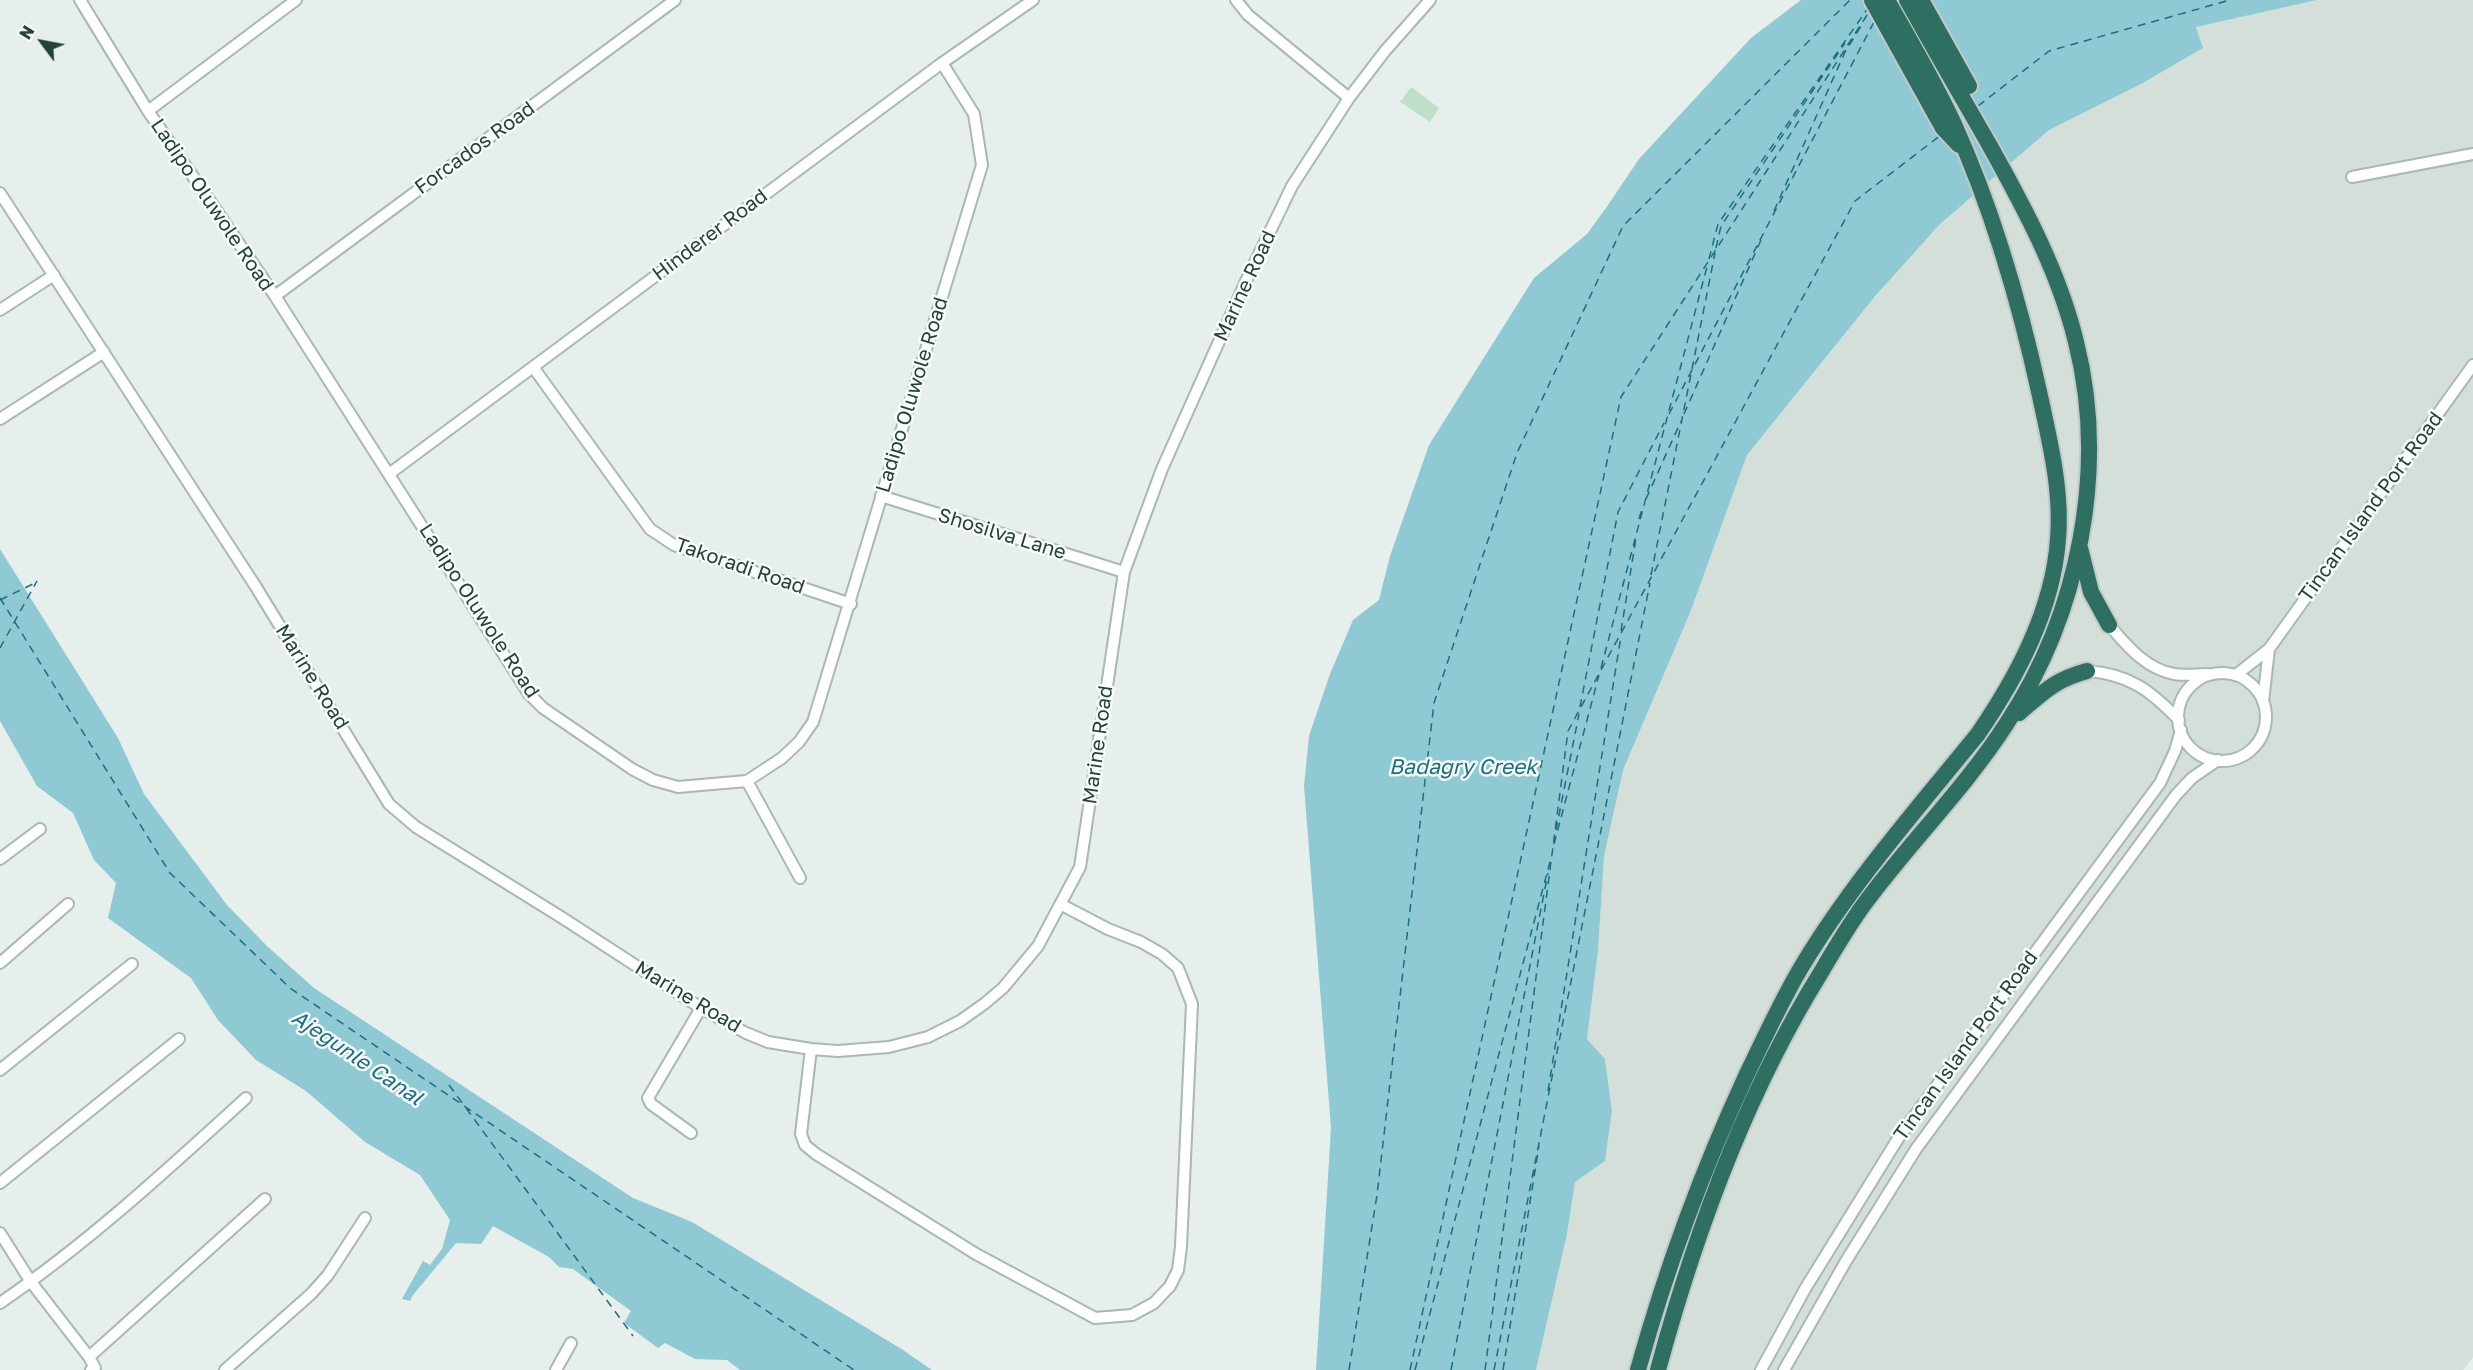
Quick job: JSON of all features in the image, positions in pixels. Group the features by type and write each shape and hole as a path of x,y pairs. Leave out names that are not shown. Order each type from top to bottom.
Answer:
{"highway":[{"path":"1872,0 1943,128 1966,152"},
{"path":"1638,1370 1682,1229 1706,1168 1769,1027 1802,966 1852,889 1978,734 1997,707 2017,672 2046,602 2053,574 2058,541 2056,472 2039,392 1998,240 1953,123 1887,0"},
{"path":"1658,1370 1726,1162 1786,1034 1818,976 1863,905 1959,788 2007,724 2035,675 2054,631 2068,587 2087,503 2090,448 2082,368 2063,299 2039,236 1907,0"},
{"path":"1921,0 1983,111 1985,137"},
{"path":"2079,541 2091,592 2109,626"},
{"path":"2007,724 2064,677 2086,671"}],"street":[{"name":"Ladipo Oluwole Road","path":"80,0 148,111 275,296 529,694 543,708 632,769 653,780 678,787 747,781 782,758 799,742 813,722 851,604 881,496 982,165 974,114 942,63"},
{"path":"148,111 296,0"},
{"name":"Forcados Road","path":"275,296 675,0"},
{"name":"Hinderer Road","path":"389,474 942,63 1034,0"},
{"path":"1236,0 1248,15 1349,98"},
{"name":"Marine Road","path":"0,193 256,587 388,804 416,827 701,1008 746,1033 768,1042 811,1049 862,1050 889,1047 928,1037 960,1021 1002,988 1021,969 1038,946 1062,904 1080,867 1124,572 1162,469 1246,281 1292,186 1349,98 1385,51 1430,0"},
{"path":"2352,177 2473,154"},
{"path":"0,310 54,275"},
{"path":"0,419 104,352"},
{"name":"Tincan Island Port Road","path":"2236,675 2270,649 2473,364"},
{"name":"Takoradi Road","path":"533,367 650,529 674,545 851,604"},
{"name":"Shosilva Lane","path":"881,496 1124,572"},
{"path":"2086,671 2108,673 2127,679 2148,690 2180,725 2195,751 2218,760 2239,757 2256,744 2265,724 2264,702 2256,688 2236,675 2228,673 2174,674 2151,665 2135,654 2109,626"},
{"name":"Tincan Island Port Road","path":"2264,702 2270,649"},
{"path":"2180,725 2181,703 2189,688 2211,674"},
{"name":"Tincan Island Port Road","path":"1761,1370 1805,1289 1899,1137 2160,783 2172,759 2180,725"},
{"name":"Tincan Island Port Road","path":"1784,1370 1846,1261 1916,1149 2176,795 2192,778 2218,760"},
{"path":"747,781 800,878"},
{"path":"0,859 40,829"},
{"path":"0,963 68,904"},
{"path":"811,1049 801,1134 806,1145 976,1254 1095,1318 1132,1315 1154,1303 1170,1286 1178,1270 1192,1004 1178,968 1162,954 1141,942 1108,930 1062,904"},
{"path":"0,1070 132,964"},
{"path":"691,1133 651,1104 648,1098 701,1008"},
{"path":"0,1183 179,1039"},
{"path":"0,1303 31,1282 152,1184 246,1098"},
{"path":"89,1357 265,1199"},
{"path":"225,1370 311,1294 328,1275 365,1218"},
{"path":"0,1233 31,1282 89,1357 95,1368 92,1370"},
{"path":"556,1370 571,1343"}],"shaded area":[{"path":"2317,0 2473,0 2473,1357 2463,1370 1536,1370 1567,1234 1575,1182 1605,1161 1612,1111 1605,1059 1587,1039 1598,951 1604,856 1623,769 1690,613 1747,455 1905,260 1939,225 2049,130 2141,84 2203,48 2196,27"}],"green space":[{"path":"1411,87 1439,108 1430,122 1400,102"}],"water":[{"name":"Badagry Creek","path":"1801,0 2317,0 2196,27 2203,48 2141,84 2049,130 1939,225 1877,294 1747,455 1690,613 1623,770 1604,856 1598,951 1587,1039 1605,1059 1612,1111 1605,1161 1575,1182 1567,1234 1536,1370 1316,1370 1331,1128 1304,786 1309,736 1330,674 1353,620 1379,600 1390,556 1429,445 1534,278 1587,234 1639,159 1751,38"},
{"name":"Ajegunle Canal","path":"0,549 118,738 144,794 227,905 267,946 314,988 633,1198 692,1222 903,1350 932,1370 740,1370 727,1360 695,1359 665,1343 658,1348 624,1323 631,1311 573,1269 559,1267 549,1257 493,1226 481,1244 456,1243 410,1301 402,1299 423,1261 430,1265 442,1249 450,1220 420,1175 365,1142 306,1091 256,1060 218,1020 191,978 108,918 116,883 94,860 73,813 37,786 0,721"}],"ferry route":[{"path":"1349,1370 1377,1195 1434,703 1517,453 1623,226 1850,0"},
{"path":"1978,106 2049,51 2230,0"},
{"path":"1709,259 1718,224 1868,8"},
{"path":"1410,1370 1621,397 1869,12"},
{"path":"1669,414 1874,22"},
{"path":"1774,211 1845,52 1861,26"},
{"path":"1716,248 1721,226 1845,43"},
{"path":"1485,1370 1568,731 1855,201 1941,135"},
{"path":"1684,414 1761,240"},
{"path":"1692,369 1715,253"},
{"path":"1601,668 1708,263"},
{"path":"1651,575 1691,374"},
{"path":"1646,499 1681,421"},
{"path":"1580,707 1618,512 1664,423"},
{"path":"1639,519 1642,509"},
{"path":"1621,631 1636,538"},
{"path":"0,648 37,581"},
{"path":"0,600 37,582"},
{"path":"1494,1370 1650,583"},
{"path":"0,598 170,873 290,988 854,1370"},
{"path":"1548,1091 1621,636"},
{"path":"1554,844 1599,675"},
{"path":"1556,830 1579,714"},
{"path":"1415,1370 1551,858"},
{"path":"1451,1370 1548,873"},
{"path":"449,1085 463,1104"},
{"path":"466,1108 633,1336"},
{"path":"1503,1370 1539,1146"}]}
